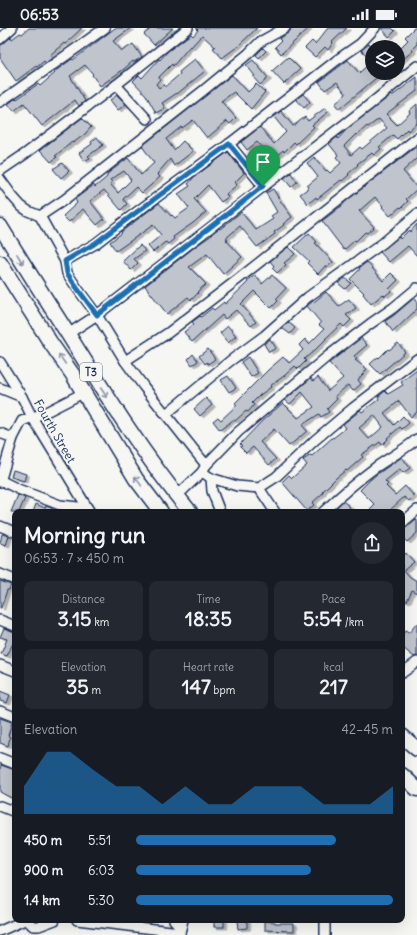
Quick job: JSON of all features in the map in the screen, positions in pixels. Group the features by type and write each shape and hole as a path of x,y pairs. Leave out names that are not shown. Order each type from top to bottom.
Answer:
{"highway":[{"name":"T3","path":"0,226 35,284 135,439 188,509"},
{"name":"T3","path":"0,262 50,342 73,375 136,479 159,509"},
{"path":"405,739 417,749"},
{"path":"405,778 417,789"}],"street":[{"path":"0,39 12,28"},
{"path":"0,102 104,28"},
{"path":"0,172 116,85 188,28"},
{"path":"40,216 64,200 204,90 248,54 260,42 285,28"},
{"path":"65,261 94,244 229,144 337,60 360,44 375,28"},
{"path":"68,334 97,315 368,106 417,66"},
{"path":"116,85 147,119"},
{"path":"125,361 168,333 417,138"},
{"path":"229,144 263,186"},
{"path":"0,179 21,206 40,216 65,261 67,273 97,315 125,361 166,414 211,478 212,491 219,509"},
{"path":"166,414 230,361 264,336 308,298 383,243 417,214"},
{"path":"177,496 238,432 328,356 393,308 417,288"},
{"path":"211,478 237,486 259,488 276,477 315,440 353,408 417,359"},
{"name":"Fourth Street","path":"0,362 87,509"},
{"path":"0,388 22,397"},
{"path":"83,393 44,413 22,421 13,438 0,481 60,505 85,509"},
{"path":"0,433 13,438"},
{"path":"326,509 349,488 377,466 417,439"},
{"path":"259,488 273,509"},
{"path":"405,520 417,510"},
{"path":"0,526 12,531"},
{"path":"0,574 12,579"},
{"path":"0,620 12,625"},
{"path":"405,671 417,662"},
{"path":"0,665 12,670"},
{"path":"0,711 12,716"},
{"path":"0,758 12,763"},
{"path":"0,806 12,811"},
{"path":"3,932 20,923"},
{"path":"29,923 32,926 39,926 47,923"},
{"path":"112,923 181,929"},
{"path":"325,923 325,935"}],"building":[{"path":"29,28 82,28 65,44 64,43 50,55 52,58 46,63 44,61 16,81 0,58 0,46 11,37 12,39 20,33 22,34"},
{"path":"115,28 131,28 113,41 122,51 133,44 142,57 134,62 133,61 100,86 92,75 93,74 85,65 70,76 85,101 79,106 75,100 42,126 24,103 14,111 8,104 38,84 40,86 55,73 54,72 72,59 73,60"},
{"path":"152,28 173,28 154,45 144,34"},
{"path":"196,28 257,28 237,47 222,58 213,48 215,47 202,35 191,47 190,46 173,66 172,64 159,77 160,79 156,84 159,88 164,84 165,87 180,74 179,72 195,59 205,71 177,94 162,103 165,108 156,113 146,95 133,81 139,75 142,78 168,51 191,34 193,36 198,30"},
{"path":"291,28 309,28 281,54 275,47 281,41 279,39 288,33"},
{"path":"328,28 347,28 332,42 333,43 328,50 325,47 315,57 305,48 312,41 315,44"},
{"path":"381,28 392,28 395,31 389,37"},
{"path":"414,28 417,28 417,44 412,49 413,51 405,57 405,43 408,40 405,37"},
{"path":"365,47 365,54 361,50"},
{"path":"263,48 266,51 259,58 256,55"},
{"path":"288,57 300,69 284,84 272,71"},
{"path":"253,60 268,78 260,85 246,65"},
{"path":"348,60 359,73 365,68 365,80 374,80 339,109 335,104 346,94 337,82 325,90 319,82"},
{"path":"232,75 248,92 256,84 265,92 251,109 234,92 221,101 236,118 230,124 227,121 207,138 193,120 182,128 181,127 166,139 174,150 183,141 193,151 174,166 170,159 157,174 160,177 142,193 136,187 123,199 127,204 121,210 104,190 90,201 104,219 97,225 83,209 69,222 63,216 77,203 75,199 94,185 95,187 107,177 107,174 128,158 141,175 154,163 142,146","holes":["124,171 131,180 118,193 110,184 112,182 110,180"]},
{"path":"417,77 417,91 386,114 397,125 417,104 417,123 408,131 407,129 397,139 393,135 379,147 381,149 374,155 372,153 357,164 358,165 342,181 341,180 317,199 316,197 308,204 300,194 309,188 307,186 318,177 307,163 314,157 326,171 327,170 330,173 341,163 336,157 338,155 329,144 337,137 338,139 347,129 391,95 392,96","holes":["379,119 387,128 362,149 360,147 351,155 344,146 356,134 357,135 367,126 368,127"]},
{"path":"303,94 310,102 304,108 296,99"},
{"path":"117,95 126,104 118,110 110,100"},
{"path":"325,108 328,112 312,125 314,127 296,144 294,142 284,152 283,150 272,160 257,142 247,150 241,142 260,127 274,144 286,132 274,117 281,111 293,126 305,117 308,121"},
{"path":"82,118 91,127 85,134 73,143 72,142 55,156 57,157 51,162 40,150"},
{"path":"97,137 103,145 88,156 90,158 84,161 79,153 92,144 91,142"},
{"path":"417,146 417,158 403,171 417,189 406,199 408,201 401,208 400,207 390,216 375,197 359,211 374,227 367,233 365,232 344,250 322,221"},
{"path":"228,152 244,173 235,182 237,185 226,194 228,197 221,202 208,185 194,199 206,212 173,237 174,239 168,244 166,242 164,243 153,252 148,246 161,235 153,225 116,251 110,242 159,203 171,216 172,215 175,218 189,208 178,194 190,186 188,184 194,177"},
{"path":"62,163 69,171 61,178 53,169"},
{"path":"291,173 297,182 291,187 284,178"},
{"path":"273,189 292,217 274,232 275,234 257,247 240,226 226,238 228,239 226,240 242,257 223,274 207,254 189,267 206,284 191,300 188,297 167,314 145,286 241,212 256,230 273,219 271,216 277,212 266,193"},
{"path":"417,224 417,256 408,246 389,262 380,252 399,237 400,239 409,230 410,232"},
{"path":"309,233 317,242 315,243 333,262 327,267 326,265 318,274 307,263 309,261 294,247"},
{"path":"140,245 145,251 134,259 138,263 131,270 123,261"},
{"path":"288,247 295,254 284,263 286,265 277,273 272,268 274,266 270,261"},
{"path":"367,262 383,281 391,273 398,280 389,289 391,291 385,296 383,294 371,304 363,294 364,293 350,279 360,269 359,268"},
{"path":"255,275 262,284 272,275 286,288 276,299 278,301 271,308 254,291 241,304 256,322 251,326 236,310 225,319 222,315 192,342 184,332 194,324 192,322 212,308 214,310 224,302 225,304 248,282 247,281"},
{"path":"345,278 351,283 345,289 338,283"},
{"path":"326,292 339,306 349,299 356,308 346,315 351,320 344,327 341,324 304,359 306,361 298,369 295,366 270,386 271,387 252,403 254,405 248,412 246,411 235,421 233,420 220,430 213,421 218,417 221,420 237,405 235,403 283,357 289,363 303,350 299,345 305,339 309,344 324,329 319,325 321,323 307,306"},
{"path":"414,298 417,301 417,309 393,332 385,321"},
{"path":"288,322 295,328 290,334 282,328"},
{"path":"228,326 236,336 228,343 220,333"},
{"path":"361,338 367,345 354,356 357,359 355,360 367,369 358,380 361,384 353,391 348,385 335,396 337,399 327,409 329,412 321,417 319,414 302,425 307,431 289,446 274,429 260,442 276,459 269,465 253,447 246,453 240,447 242,446 240,444 262,421 283,403 298,418 314,407 302,392 290,404 285,400 311,378 313,381 318,377 328,391 343,378 329,363"},
{"path":"270,339 276,348 269,352 264,344"},
{"path":"398,343 405,352 380,374 370,364"},
{"path":"208,349 215,359 208,364 207,362 205,364 199,356"},
{"path":"193,354 198,361 192,365 188,359"},
{"path":"248,357 258,373 251,377 241,362"},
{"path":"417,370 417,412 411,417 399,401 384,413 394,425 403,416 409,423 402,429 400,427 387,438 388,439 382,445 380,442 361,455 363,457 347,471 346,470 336,478 322,492 323,493 312,503 314,505 309,509 305,509 282,482 289,475 292,478 307,465 303,460 311,455 312,456 333,437 346,428 343,424 360,410 362,412 379,399 378,397 385,391 388,394 403,385 401,382","holes":["374,415 383,427 369,439 359,428"]},
{"path":"228,376 236,388 229,392 221,380"},
{"path":"206,398 212,405 200,416 194,409"},
{"path":"402,457 410,468 403,473 400,469 385,481 388,484 386,486 395,495 405,486 414,496 409,501 404,497 391,509 371,509 375,505 360,490 379,473"},
{"path":"13,470 26,474 24,481 11,477"},
{"path":"18,495 25,498 20,509 12,509"},
{"path":"343,501 350,507 348,509 335,509"},
{"path":"36,504 45,508 46,506 52,508 52,509 34,509"},
{"path":"416,519 417,520 417,533 407,542 405,540 406,528"},
{"path":"2,534 9,536 6,545 0,543"},
{"path":"406,553 414,562 405,569"},
{"path":"405,571 410,577 417,581 417,593 412,590 407,601 405,600"},
{"path":"0,581 11,585 9,590 7,590 1,608 0,608"},
{"path":"417,623 417,656 414,657 405,650 405,631 409,633"},
{"path":"4,628 12,631 12,645 7,656 1,654 7,639 0,637"},
{"path":"0,691 10,695 7,703 0,701"},
{"path":"0,718 12,722 8,736 10,737 8,746 0,743"},
{"path":"1,765 12,769 12,798 0,792"},
{"path":"214,923 224,923 224,927 214,927"},
{"path":"237,923 247,923 247,928 238,929"},
{"path":"265,923 294,923 294,931 265,930"}],"route":[{"path":"229,144 263,186 97,315 67,273 65,261 94,244 229,144"}]}
